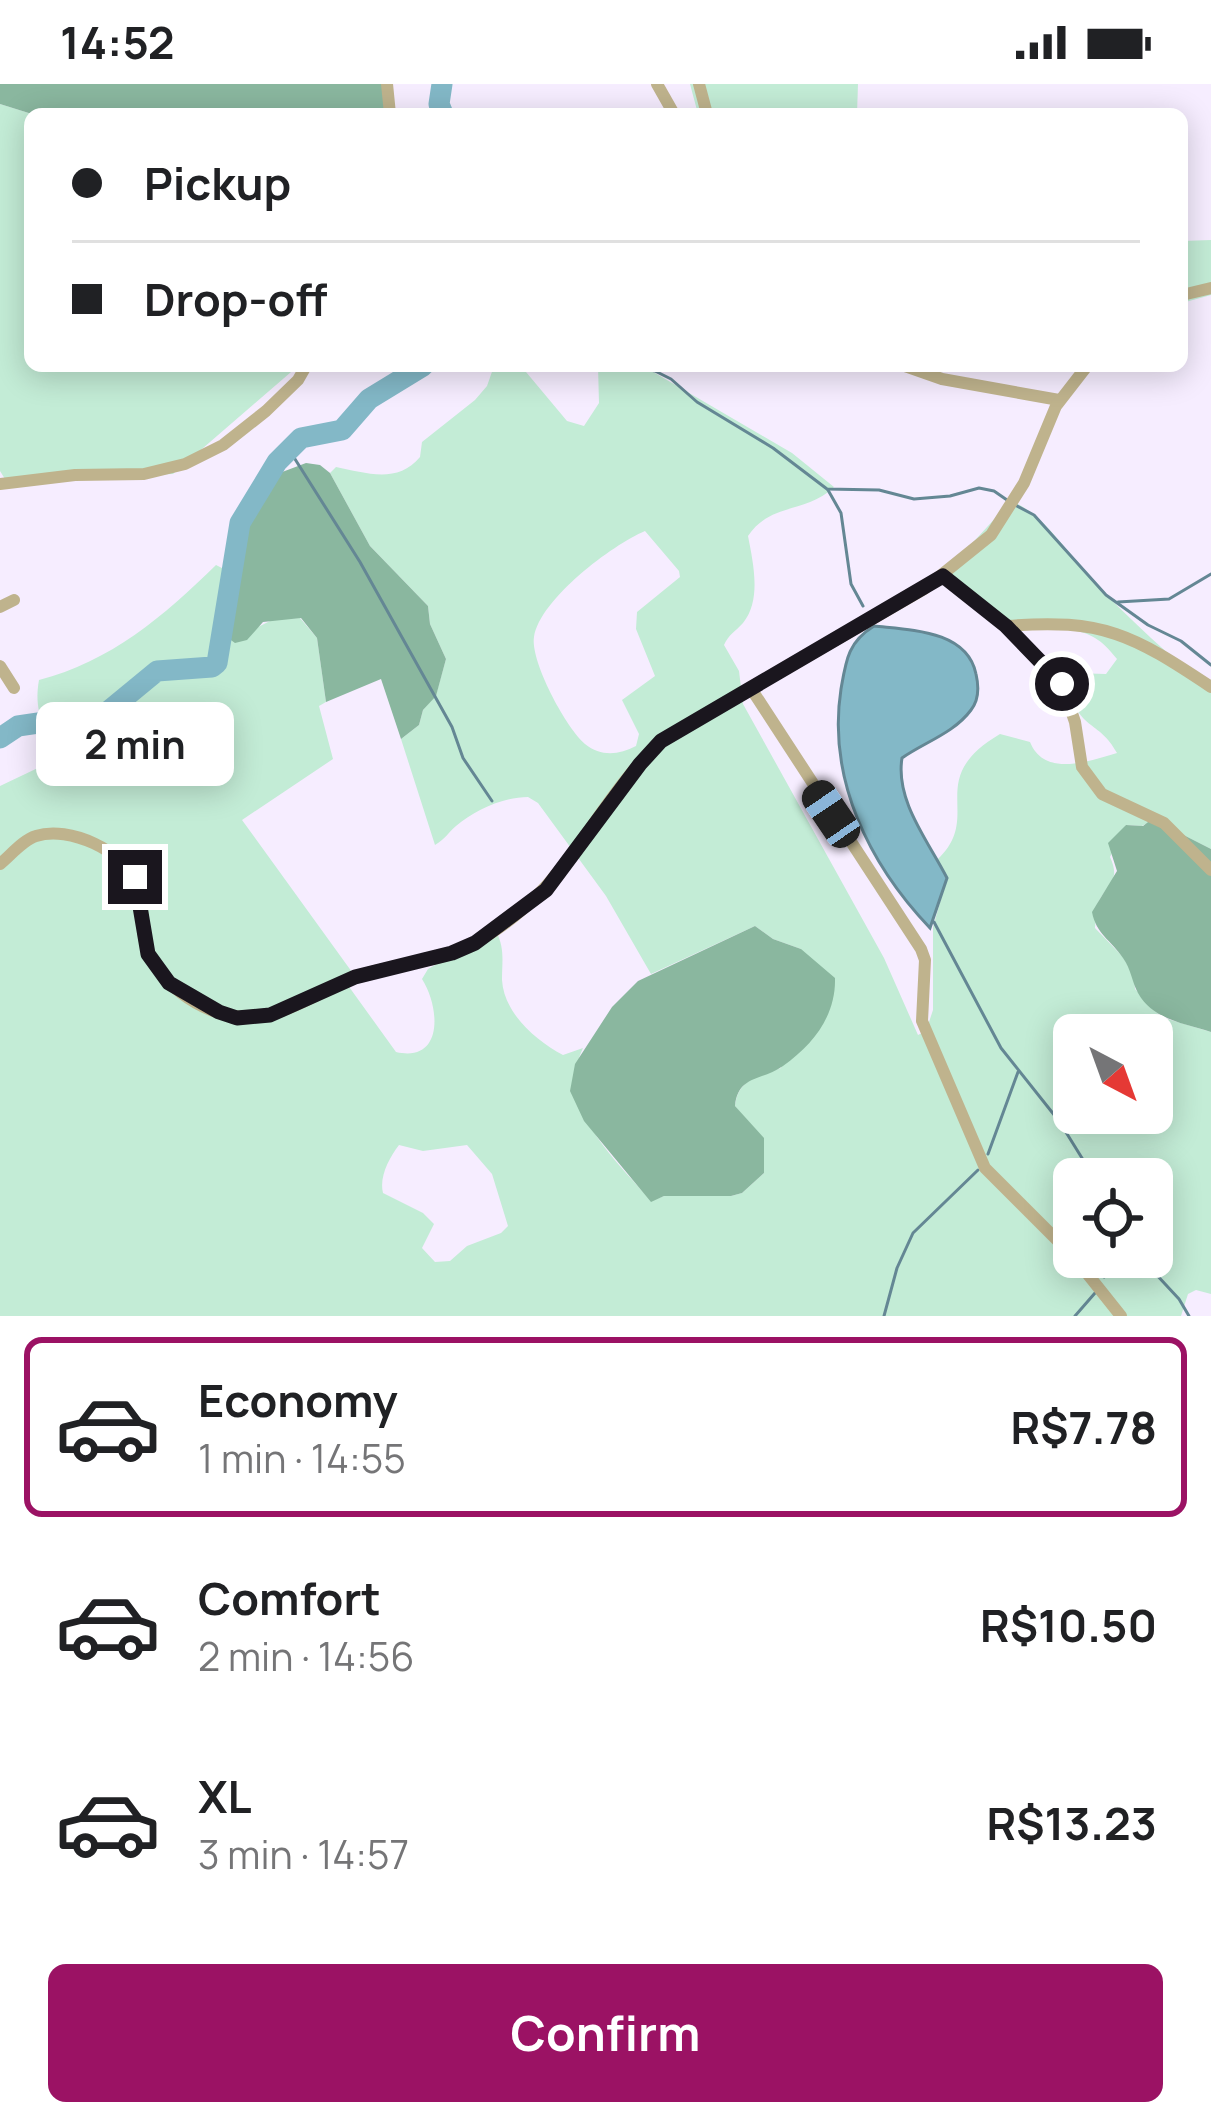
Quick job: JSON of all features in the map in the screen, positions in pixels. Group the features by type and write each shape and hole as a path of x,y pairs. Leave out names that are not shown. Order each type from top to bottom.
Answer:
{"street":[{"path":"0,484 75,475 145,474 185,464 223,445 266,411 301,372"},
{"path":"922,372 1059,400"},
{"path":"0,864 38,835 95,844 135,877 148,954 169,983 237,1018 270,1015 355,977 475,943 546,890 661,741 943,576 991,535 1014,502 1059,400 1082,372"},
{"path":"943,576 1006,626 1062,684 1076,722 1082,767 1094,784 1110,800 1173,830 1211,870"},
{"path":"0,607 14,600"},
{"path":"1006,626 1051,622 1106,628 1158,652 1211,687"},
{"path":"0,666 14,688"},
{"path":"752,690 921,949 925,960 922,1021 985,1168 1053,1236"},
{"path":"1091,1278 1121,1316"}],"green space":[{"path":"0,84 384,84 384,108 24,112 0,104"},
{"path":"690,84 858,84 857,108 696,108"},
{"path":"0,104 24,112 24,372 291,372 173,474 5,479 0,471"},
{"path":"1211,240 1211,295 1188,301 1188,241"},
{"path":"492,372 526,372 567,421 584,426 599,403 598,372 653,372 792,453 834,487 767,518 748,536 755,581 752,603 743,623 724,645 739,671 743,704 884,958 918,1035 926,1031 933,1010 933,927 947,878 937,860 956,828 958,782 964,767 1000,734 1030,742 1045,760 1056,763 1080,763 1117,753 1076,709 1068,682 1074,673 1106,674 1117,659 1106,646 1085,633 1013,622 946,572 998,515 1016,503 1038,518 1122,611 1211,690 1211,849 1153,820 1142,826 1126,825 1110,857 1113,878 1097,906 1095,928 1123,957 1134,976 1135,989 1158,1014 1053,1014 1053,1134 1173,1134 1173,1021 1211,1032 1211,1294 1196,1290 1188,1294 1181,1316 0,1316 0,786 51,757 39,710 39,680 89,662 135,635 216,565 228,571 224,583 254,629 274,619 300,618 317,638 326,702 319,706 333,759 242,820 357,979 347,984 396,1052 412,1053 430,1041 434,1017 422,979 428,969 496,931 508,1004 552,1049 563,1055 583,1048 576,1070 583,1112 607,1150 651,1201 664,1196 731,1196 742,1193 764,1173 762,1141 735,1106 745,1084 781,1068 801,949 755,926 651,974 606,896 538,803 528,797 481,810 435,845 401,739 419,725 423,710 436,695 446,659 430,624 428,606 370,546 330,473 336,467 381,474 402,471 420,457 422,442 475,400","holes":["645,531 680,577 637,612 636,629 655,676 622,700 639,734 636,746 617,753 591,748 577,736 543,677 534,648 539,622 563,590 597,561","399,1145 423,1151 467,1145 492,1174 508,1226 467,1246 450,1261 435,1262 422,1248 434,1224 423,1213 383,1193 382,1187 388,1162"]},
{"path":"306,463 330,473 370,546 428,606 430,624 446,659 436,696 423,710 419,725 401,739 381,679 326,702 317,638 301,618 263,622 247,640 235,643 228,638 228,605 222,595 236,559 243,521 269,477"},
{"path":"1152,819 1211,849 1211,1032 1173,1020 1173,1014 1161,1014 1144,1002 1126,962 1094,920 1092,912 1117,871 1108,843 1126,825 1143,826"},
{"path":"755,926 801,949 835,978 832,1004 813,1038 794,1057 746,1084 737,1096 735,1106 764,1138 764,1173 742,1193 731,1196 664,1196 651,1202 584,1121 570,1091 575,1064 612,1007 638,981"}],"water":[{"path":"874,626 920,631 949,641 971,659 977,679 976,702 964,718 902,758 908,805 947,878 930,928 871,848 857,818 840,755 838,722 847,661 853,645"}],"waterway":[{"path":"441,108 442,84"},
{"path":"0,738 18,726 106,713 157,671 217,663 240,523 277,462 301,438 342,430 369,399 413,372"},
{"path":"657,372 827,489 879,490 914,499 979,488 1007,500"},
{"path":"288,448 360,562 452,727 463,758 492,801"},
{"path":"828,490 841,513 851,584 863,606"},
{"path":"1015,505 1034,515 1106,595 1211,665"},
{"path":"1118,602 1169,599 1211,574"},
{"path":"934,922 1001,1048 1082,1158"},
{"path":"988,1154 1018,1072"},
{"path":"884,1316 913,1233 978,1170"},
{"path":"1160,1278 1189,1316"},
{"path":"1075,1316 1095,1293"}],"route":[{"path":"135,877 148,954 169,983 202,1005 237,1018 270,1015 355,977 475,943 546,890 661,741 943,576 1006,626 1062,684"}]}
